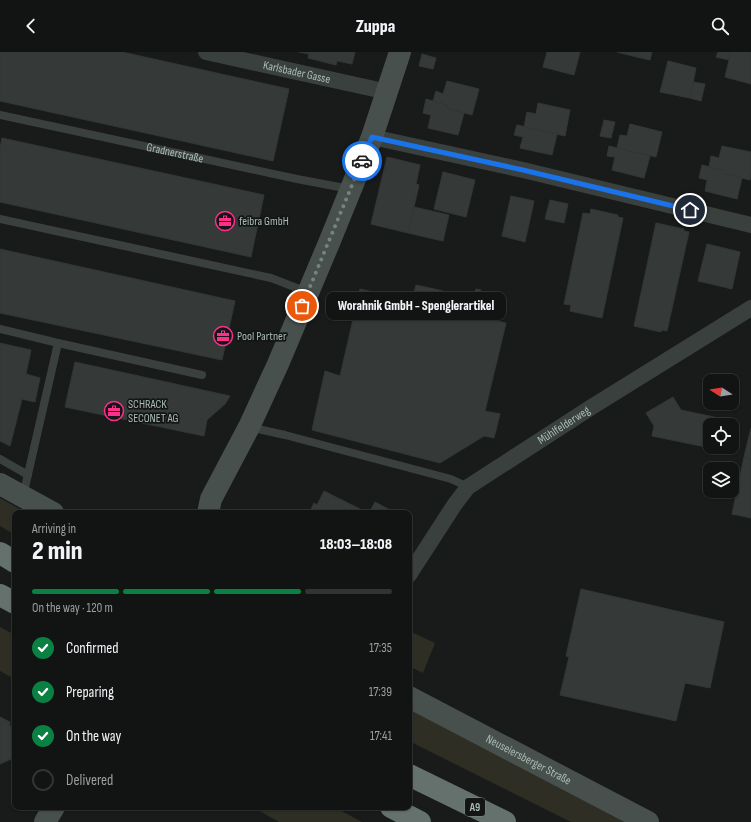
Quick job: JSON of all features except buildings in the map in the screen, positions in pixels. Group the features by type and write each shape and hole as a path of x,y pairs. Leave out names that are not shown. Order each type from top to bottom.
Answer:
{"highway":[{"path":"0,553 12,560"},
{"path":"0,595 12,601"},
{"name":"A9","path":"412,776 505,822"},
{"path":"397,810 420,822"}],"main road":[{"path":"208,510 210,498 249,427 278,364 351,190 388,92 400,52"},
{"path":"0,484 47,510"},
{"name":"Neuseiersberger Straße","path":"412,699 648,822"},
{"path":"45,822 52,810"}],"street":[{"name":"Karlsbader Gasse","path":"206,52 388,92"},
{"path":"372,137 523,170 751,225"},
{"name":"Mühlfelderweg","path":"412,570 454,504 468,487 590,408 751,308"}],"lane":[{"name":"Gradnerstraße","path":"0,115 351,190"},
{"path":"0,219 271,278 308,291"},
{"path":"0,329 202,375"},
{"path":"23,497 58,343"},
{"path":"249,427 285,435 450,479 468,487"},
{"path":"0,459 28,475"}],"shaded area":[{"path":"0,498 22,510 12,510 12,533 0,526"},
{"path":"0,627 12,633 12,677 0,671"},
{"path":"412,632 435,643 423,673 412,668"},
{"path":"412,710 624,822 571,822 412,742"},
{"path":"257,810 340,810 362,822 279,822"}],"way so far":[{"path":"302,306 362,161"}],"place":[{"name":"feibra GmbH","path":"225,221"},
{"name":"Worahnik GmbH - Spenglerartikel","path":"302,306"},
{"name":"Pool Partner","path":"223,336"},
{"name":"SCHRACK SECONET AG","path":"114,411"}],"route":[{"path":"362,161 372,137 523,170 690,210"}]}
